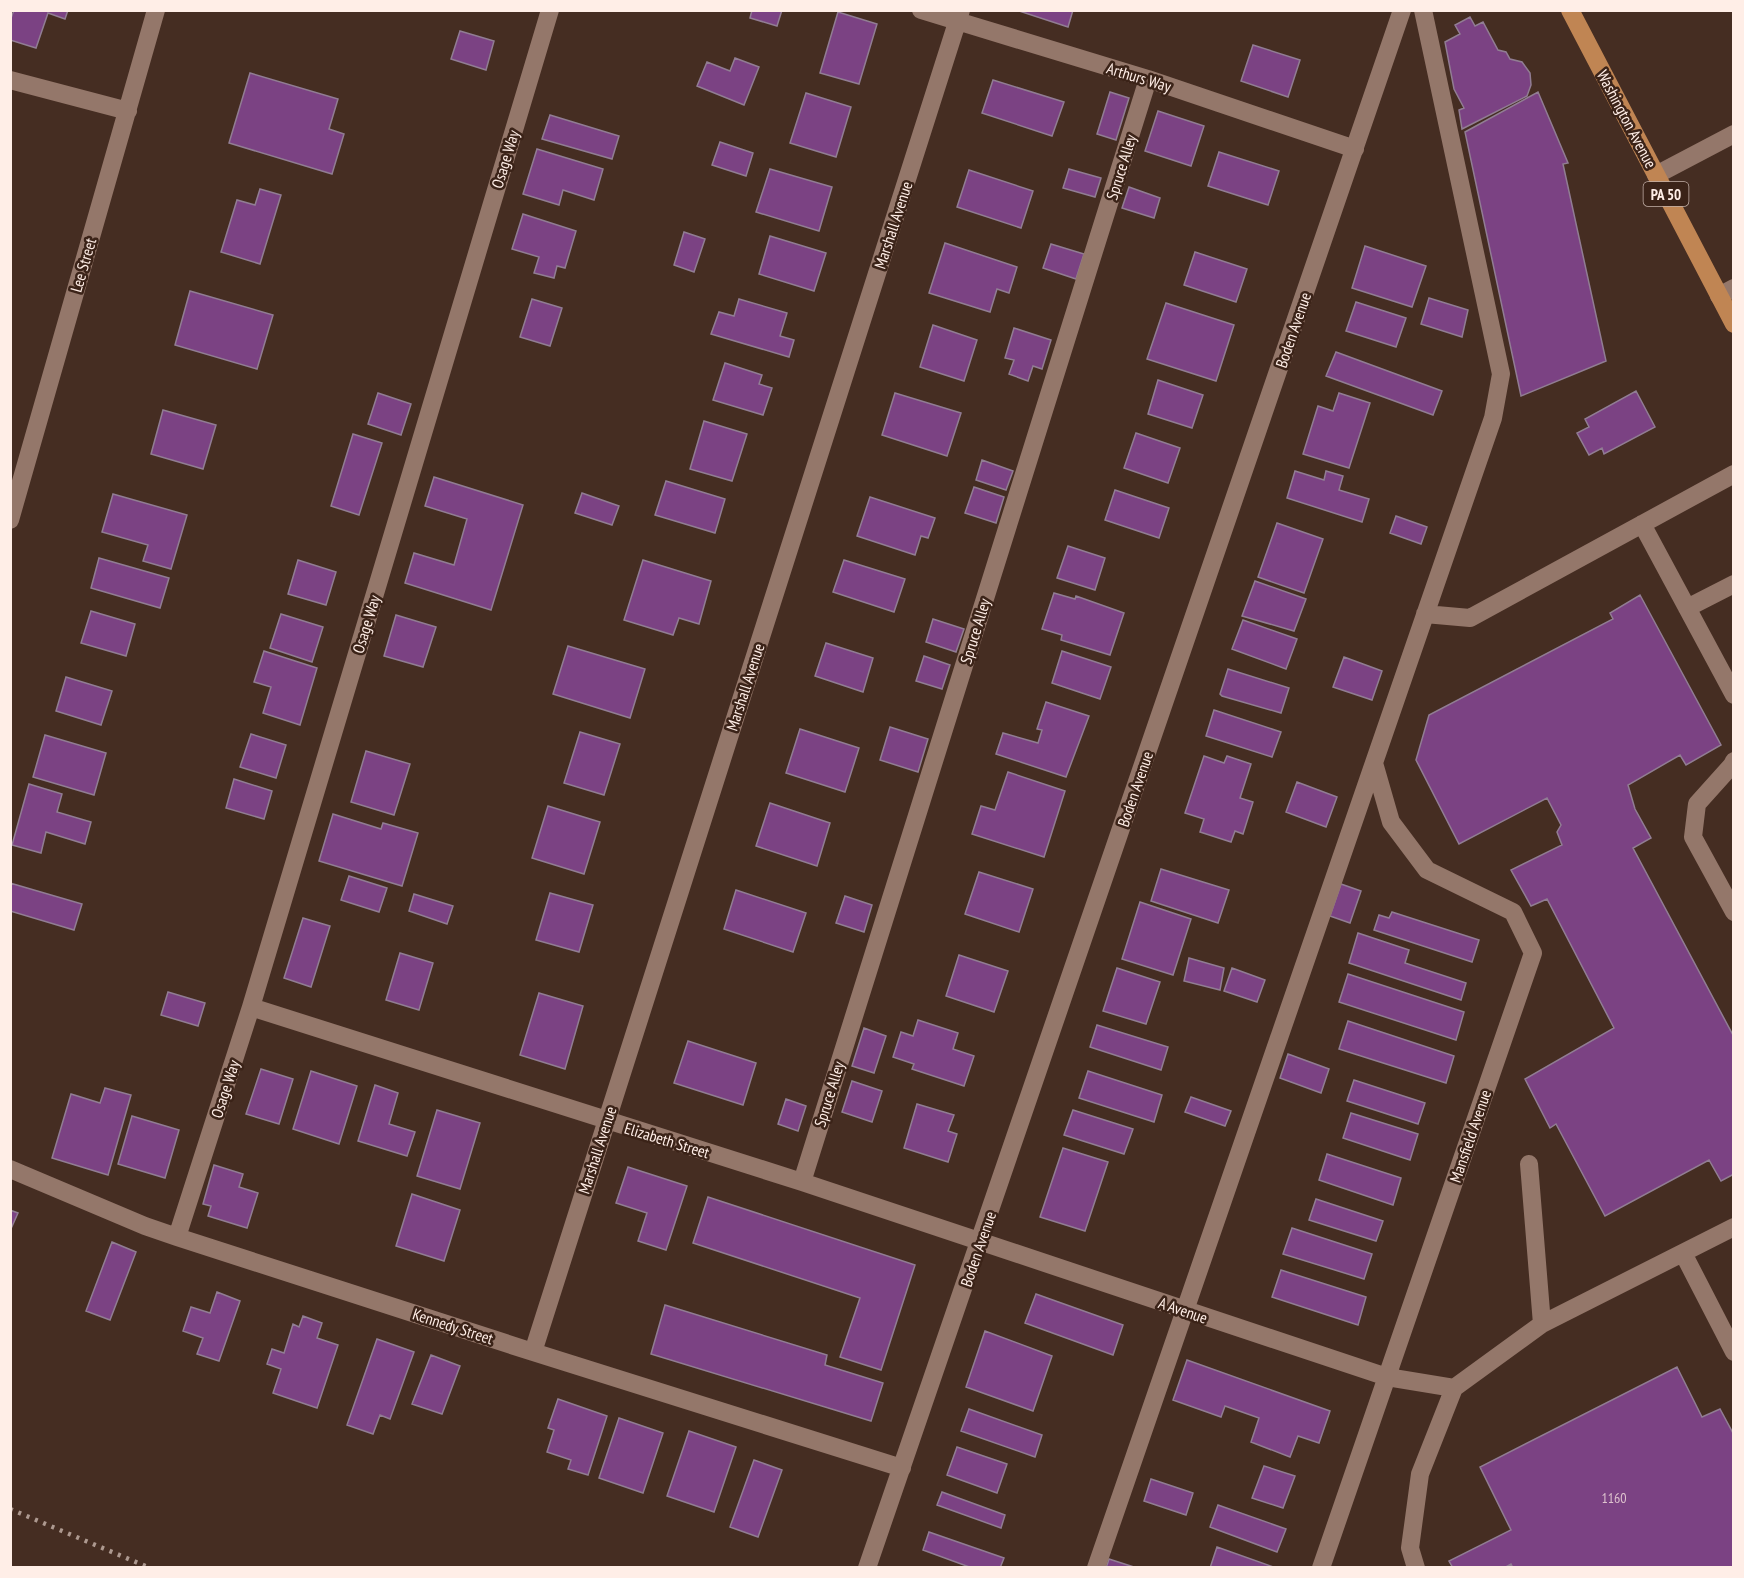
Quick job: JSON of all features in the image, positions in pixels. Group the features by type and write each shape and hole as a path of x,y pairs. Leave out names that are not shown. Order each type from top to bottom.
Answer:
{"main road":[{"name":"Washington Avenue","path":"1570,11 1656,175 1726,292 1734,324"}],"street":[{"name":"Lee Street","path":"10,520 156,10"},
{"name":"Osage Way","path":"177,1237 251,1007 550,10"},
{"name":"Arthurs Way","path":"921,10 959,17 1355,149"},
{"name":"Boden Avenue","path":"867,1568 1402,10"},
{"path":"1096,1568 1493,418 1501,374 1423,10"},
{"name":"Marshall Avenue","path":"533,1352 959,17"},
{"name":"Spruce Alley","path":"802,1182 1148,79"},
{"path":"10,80 128,111"},
{"path":"1656,175 1734,134"},
{"path":"1425,614 1470,618 1734,474"},
{"path":"1642,524 1734,695"},
{"path":"1687,608 1734,584"},
{"name":"Mansfield Avenue","path":"1321,1568 1533,953 1513,912 1427,870 1391,822 1374,763"},
{"path":"1733,765 1697,804 1693,837 1734,912"},
{"name":"Elizabeth Street","path":"251,1007 981,1240"},
{"path":"1529,1164 1542,1324"},
{"name":"Kennedy Street","path":"10,1169 145,1226 177,1237 902,1468"},
{"path":"1416,1568 1410,1548 1419,1474 1454,1388 1542,1324 1734,1227"},
{"name":"A Avenue","path":"981,1240 1387,1377 1454,1388"},
{"path":"1683,1253 1734,1352"}],"building":[{"path":"14,10 68,10 65,19 48,13 36,48 10,40 10,21"},
{"path":"752,10 782,10 777,26 750,18"},
{"path":"1016,10 1073,10 1068,27"},
{"path":"838,12 877,24 859,84 820,73"},
{"path":"1470,17 1475,26 1483,22 1498,50 1506,52 1510,59 1522,62 1530,73 1531,85 1527,96 1462,129 1459,110 1464,108 1454,89 1445,42 1460,34 1455,25"},
{"path":"460,31 494,41 486,70 451,59"},
{"path":"1253,45 1300,60 1288,97 1241,81"},
{"path":"735,58 759,67 744,105 697,86 707,62 730,71"},
{"path":"250,73 338,99 329,129 344,134 332,174 229,143"},
{"path":"993,80 1064,102 1052,136 982,113"},
{"path":"1110,92 1129,98 1116,140 1097,134"},
{"path":"1538,92 1568,163 1563,164 1606,361 1521,396 1465,132"},
{"path":"806,93 851,107 836,157 790,143"},
{"path":"1158,111 1204,126 1191,166 1145,151"},
{"path":"550,115 619,136 612,159 542,139"},
{"path":"720,142 753,153 746,176 712,165"},
{"path":"537,149 603,169 594,200 563,190 559,205 523,194"},
{"path":"1219,152 1279,171 1268,205 1208,186"},
{"path":"770,169 832,187 819,231 756,212"},
{"path":"1069,169 1101,178 1095,197 1063,188"},
{"path":"969,170 1033,191 1021,228 957,207"},
{"path":"1129,187 1160,198 1154,218 1122,208"},
{"path":"260,189 281,195 260,264 221,252 237,200 255,205"},
{"path":"523,214 576,231 565,268 557,266 554,278 534,273 539,257 512,249"},
{"path":"684,232 705,239 694,272 674,265"},
{"path":"770,236 826,253 814,291 759,274"},
{"path":"945,243 1017,267 1009,293 997,289 990,312 929,293"},
{"path":"1051,244 1084,254 1076,279 1043,268"},
{"path":"1365,246 1426,266 1412,307 1352,288"},
{"path":"1195,252 1247,269 1236,302 1184,285"},
{"path":"190,291 273,315 257,369 175,345"},
{"path":"1429,298 1468,310 1462,337 1421,324"},
{"path":"532,299 562,308 550,346 520,337"},
{"path":"739,299 787,313 780,336 794,340 789,357 711,334 719,312 734,316"},
{"path":"1356,302 1406,318 1396,347 1346,331"},
{"path":"1166,303 1234,325 1216,381 1147,359"},
{"path":"933,325 977,340 964,381 920,367"},
{"path":"1014,328 1051,340 1042,369 1033,366 1028,381 1009,374 1014,360 1005,358"},
{"path":"1336,352 1442,391 1433,415 1326,376"},
{"path":"725,363 762,375 759,384 772,388 763,415 713,400"},
{"path":"1158,380 1203,395 1192,428 1148,414"},
{"path":"1636,391 1655,427 1604,454 1602,448 1589,455 1577,433 1589,427 1585,419"},
{"path":"378,393 411,404 401,435 368,424"},
{"path":"895,393 961,413 947,456 882,435"},
{"path":"1339,393 1370,403 1349,468 1303,454 1318,406 1333,411"},
{"path":"163,410 216,425 203,469 151,454"},
{"path":"704,421 747,434 732,481 690,469"},
{"path":"1136,433 1180,448 1168,483 1124,468"},
{"path":"353,434 382,443 359,515 331,506"},
{"path":"982,460 1013,471 1006,490 976,480"},
{"path":"1295,471 1324,480 1326,471 1343,476 1339,490 1369,499 1362,522 1287,498"},
{"path":"434,477 523,505 491,610 405,583 414,553 454,565 467,519 425,506"},
{"path":"666,481 725,499 715,533 655,515"},
{"path":"974,487 1004,497 996,523 965,513"},
{"path":"1115,490 1169,508 1159,538 1105,520"},
{"path":"582,493 619,506 612,525 575,513"},
{"path":"113,494 187,515 171,569 143,561 148,545 102,532"},
{"path":"870,497 935,518 928,538 921,536 915,555 857,536"},
{"path":"1396,516 1427,527 1421,544 1390,533"},
{"path":"1277,523 1323,539 1304,593 1258,577"},
{"path":"1068,546 1105,558 1095,590 1057,578"},
{"path":"99,558 169,578 160,608 91,588"},
{"path":"298,560 336,572 326,605 288,594"},
{"path":"643,560 711,581 699,624 679,618 673,635 624,620"},
{"path":"844,560 905,579 894,612 833,592"},
{"path":"1255,581 1306,599 1294,631 1242,616"},
{"path":"1054,593 1075,599 1076,596 1124,613 1110,655 1061,640 1062,635 1042,629"},
{"path":"1640,595 1721,745 1686,765 1680,755 1628,785 1635,809 1651,838 1633,848 1734,1037 1734,1174 1721,1181 1709,1160 1605,1216 1556,1124 1550,1128 1525,1079 1614,1028 1547,899 1531,906 1511,870 1562,845 1557,832 1561,825 1547,798 1459,844 1416,760 1429,715 1613,619 1610,613"},
{"path":"91,611 135,624 126,656 81,643"},
{"path":"281,614 323,627 312,662 270,648"},
{"path":"396,615 436,627 423,667 384,656"},
{"path":"933,619 964,629 956,652 926,642"},
{"path":"1243,620 1297,639 1286,669 1232,649"},
{"path":"826,643 873,658 863,692 815,676"},
{"path":"568,646 645,669 630,718 553,694"},
{"path":"264,651 317,668 300,725 263,713 271,687 254,682"},
{"path":"1062,651 1111,667 1100,699 1052,683"},
{"path":"924,656 950,665 942,689 916,681"},
{"path":"1344,657 1382,671 1372,700 1333,687"},
{"path":"1228,669 1289,688 1281,713 1222,696 1220,694"},
{"path":"66,677 112,691 101,725 56,711"},
{"path":"1046,702 1089,716 1066,777 996,754 1003,733 1038,743 1042,730 1037,729"},
{"path":"1214,710 1281,732 1272,757 1206,736"},
{"path":"890,727 928,739 918,772 880,760"},
{"path":"800,729 859,748 845,792 786,773"},
{"path":"580,732 620,744 604,795 564,783"},
{"path":"251,734 286,745 276,778 240,767"},
{"path":"45,735 106,753 94,795 33,777"},
{"path":"366,751 410,764 394,815 351,802"},
{"path":"1204,756 1224,763 1227,756 1251,764 1240,798 1253,802 1243,834 1235,831 1231,842 1200,832 1204,819 1185,813"},
{"path":"1008,772 1065,791 1044,857 972,834 981,806 995,810"},
{"path":"234,779 272,791 264,819 226,808"},
{"path":"1297,782 1337,797 1326,827 1286,812"},
{"path":"29,784 62,794 57,812 91,822 85,844 46,832 41,853 12,845"},
{"path":"770,803 830,823 817,866 756,846"},
{"path":"548,806 600,822 584,874 532,858"},
{"path":"333,814 381,829 383,823 418,833 402,886 319,861"},
{"path":"1161,869 1229,890 1218,923 1151,901"},
{"path":"979,872 1033,889 1019,932 965,914"},
{"path":"349,876 387,888 379,912 341,900"},
{"path":"10,883 82,904 74,930 10,911"},
{"path":"1341,884 1361,891 1350,923 1330,916"},
{"path":"736,890 806,913 793,952 724,929"},
{"path":"550,893 593,905 579,952 536,940"},
{"path":"414,894 453,906 447,924 409,911"},
{"path":"845,896 872,905 864,932 836,923"},
{"path":"1140,902 1191,919 1173,975 1122,959"},
{"path":"1392,912 1479,940 1472,962 1374,930 1379,915 1389,918"},
{"path":"303,918 330,926 311,987 284,978"},
{"path":"1358,933 1409,950 1405,963 1466,983 1461,1000 1349,963"},
{"path":"400,953 433,963 419,1010 386,1000"},
{"path":"959,955 1008,971 994,1012 946,996"},
{"path":"1189,958 1224,968 1220,990 1184,981"},
{"path":"1117,968 1160,982 1146,1024 1103,1011"},
{"path":"1232,968 1265,980 1257,1002 1224,991"},
{"path":"1348,974 1464,1012 1456,1040 1339,1002"},
{"path":"168,992 205,1003 198,1026 161,1015"},
{"path":"539,993 583,1006 565,1069 520,1055"},
{"path":"918,1020 958,1033 953,1049 974,1056 964,1086 912,1069 914,1064 893,1057 901,1032 913,1036"},
{"path":"1348,1021 1454,1056 1446,1083 1339,1049"},
{"path":"1097,1025 1168,1047 1161,1070 1090,1047"},
{"path":"864,1028 886,1036 874,1073 852,1066"},
{"path":"688,1041 756,1063 743,1105 674,1083"},
{"path":"1288,1054 1329,1069 1321,1093 1280,1078"},
{"path":"261,1069 293,1079 279,1124 246,1114"},
{"path":"311,1071 357,1086 339,1144 293,1129"},
{"path":"1088,1071 1162,1095 1154,1122 1079,1098"},
{"path":"1354,1080 1425,1103 1418,1124 1347,1101"},
{"path":"852,1081 882,1091 872,1122 842,1112"},
{"path":"375,1085 398,1093 389,1124 415,1132 407,1156 358,1141"},
{"path":"105,1088 131,1095 108,1175 52,1158 71,1094 100,1103"},
{"path":"1191,1097 1231,1111 1225,1126 1185,1112"},
{"path":"786,1099 806,1106 798,1131 778,1124"},
{"path":"917,1104 954,1115 948,1131 957,1134 948,1162 904,1148"},
{"path":"437,1110 480,1123 460,1189 417,1176"},
{"path":"1073,1110 1133,1129 1124,1154 1064,1135"},
{"path":"1351,1113 1418,1134 1410,1160 1343,1138"},
{"path":"132,1116 179,1130 165,1178 118,1164"},
{"path":"1063,1148 1108,1162 1085,1231 1040,1217"},
{"path":"1327,1154 1401,1178 1393,1205 1319,1180"},
{"path":"214,1165 243,1174 239,1187 258,1193 247,1228 208,1216 211,1206 203,1204"},
{"path":"628,1167 687,1186 666,1250 638,1241 647,1213 616,1203"},
{"path":"412,1194 460,1210 444,1261 396,1246"},
{"path":"708,1197 915,1265 881,1370 840,1357 860,1298 693,1243"},
{"path":"1316,1199 1383,1221 1376,1241 1309,1220"},
{"path":"10,1210 18,1213 10,1231"},
{"path":"1292,1228 1372,1254 1364,1279 1283,1254"},
{"path":"112,1242 136,1252 110,1320 86,1311"},
{"path":"1281,1270 1366,1297 1358,1325 1272,1297"},
{"path":"217,1292 240,1301 219,1361 197,1354 203,1338 183,1331 191,1307 210,1313"},
{"path":"1036,1294 1123,1325 1113,1355 1025,1323"},
{"path":"665,1305 827,1355 825,1365 883,1383 871,1421 651,1354"},
{"path":"303,1316 322,1323 317,1338 338,1345 317,1408 273,1393 281,1369 267,1364 272,1349 284,1353 293,1324 299,1327"},
{"path":"985,1331 1052,1356 1033,1411 966,1387"},
{"path":"377,1339 414,1352 390,1419 380,1415 373,1434 347,1425"},
{"path":"431,1355 460,1366 442,1414 412,1404"},
{"path":"1187,1360 1330,1411 1319,1443 1298,1436 1290,1457 1251,1442 1259,1418 1225,1406 1221,1417 1173,1400"},
{"path":"1677,1367 1702,1417 1720,1409 1734,1435 1734,1568 1513,1568 1511,1564 1504,1568 1453,1568 1449,1561 1511,1530 1480,1467"},
{"path":"558,1399 607,1416 588,1475 568,1469 571,1460 547,1452 554,1430 548,1428"},
{"path":"969,1409 1042,1435 1035,1457 961,1431"},
{"path":"619,1418 663,1433 643,1493 599,1478"},
{"path":"689,1431 736,1447 714,1512 667,1496"},
{"path":"957,1447 1007,1464 997,1493 947,1475"},
{"path":"754,1460 782,1470 758,1537 730,1527"},
{"path":"1264,1466 1295,1476 1283,1508 1252,1498"},
{"path":"1151,1479 1193,1493 1186,1515 1144,1501"},
{"path":"942,1492 1005,1515 1001,1528 937,1505"},
{"path":"1218,1505 1286,1529 1277,1552 1210,1527"},
{"path":"929,1532 1004,1558 1000,1568 972,1568 923,1550"},
{"path":"1217,1547 1276,1568 1210,1568"},
{"path":"1109,1559 1137,1568 1106,1568"}],"railway":[{"path":"10,1509 150,1568"}]}
